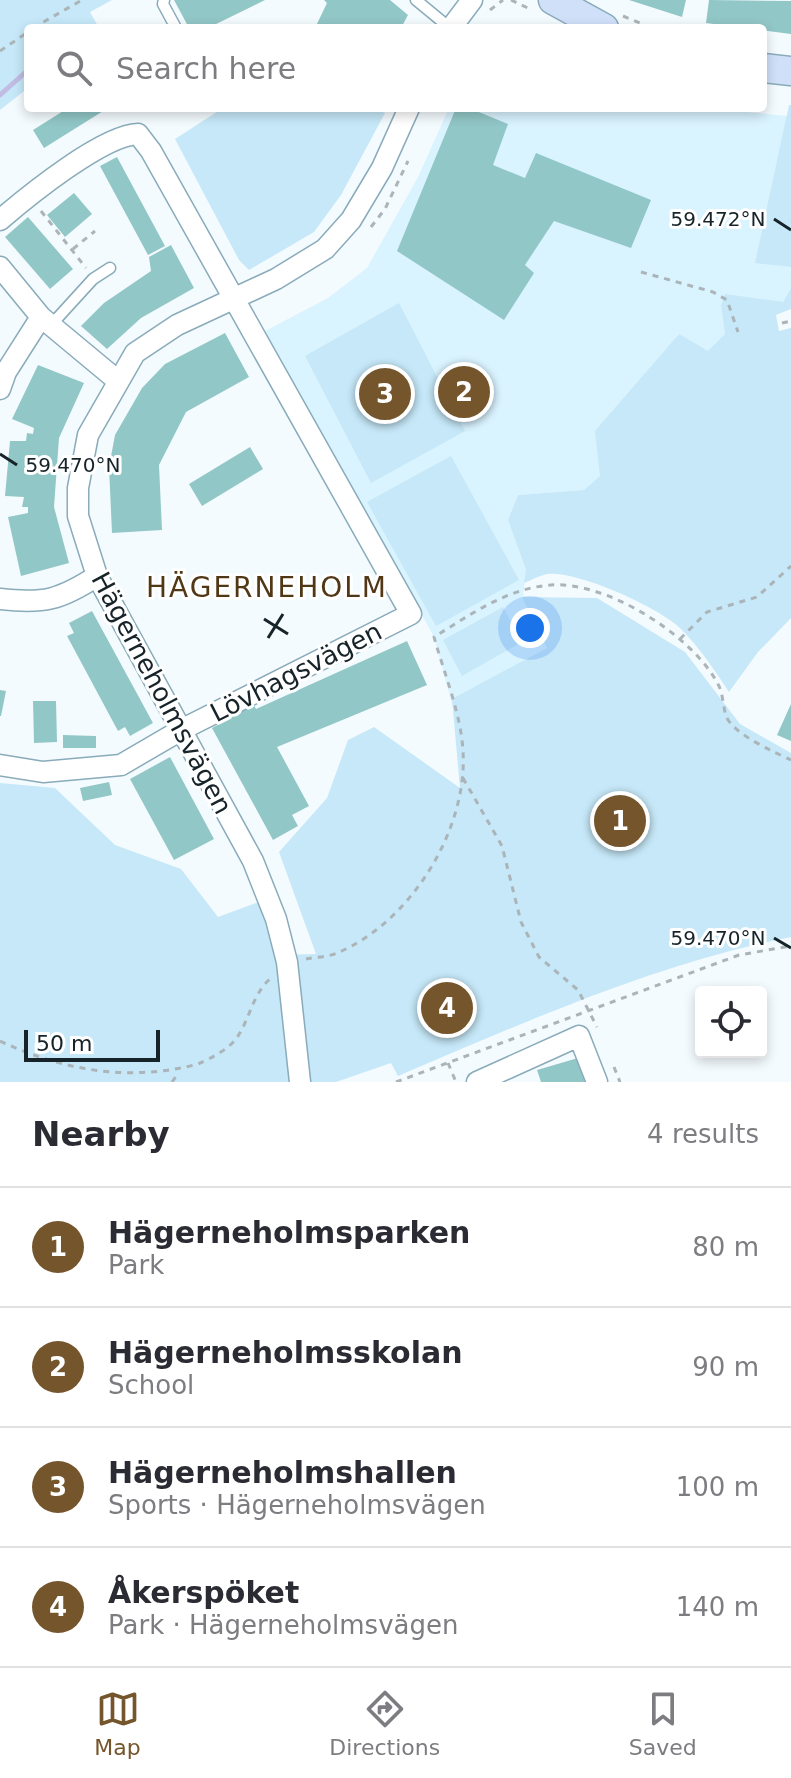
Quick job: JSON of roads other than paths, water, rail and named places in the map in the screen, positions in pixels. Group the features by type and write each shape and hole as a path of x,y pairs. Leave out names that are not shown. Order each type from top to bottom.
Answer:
{"street":[{"path":"453,24 472,0"},
{"path":"553,0 597,24"},
{"path":"767,68 791,71"},
{"name":"Hägerneholmsvägen","path":"300,1082 297,964 253,861 97,576 78,516 78,488 88,435 135,353 177,325 276,279 325,249 351,220 382,168 403,112"},
{"path":"0,220 28,196 125,134 138,134 151,151 233,299"},
{"path":"0,267 46,320 118,381"},
{"name":"Lövhagsvägen","path":"0,765 43,772 121,765 181,730 411,614 233,299"},
{"path":"0,389 6,372 46,320"},
{"path":"0,599 30,602 62,598 97,576"},
{"path":"477,1082 579,1036 597,1082"}],"lane":[{"path":"164,0 174,24"},
{"path":"416,0 445,24"},
{"path":"46,320 110,268"}],"waterway":[{"path":"0,95 24,74"}],"place":[{"name":"Hägerneholmsskolan","path":"464,392"},
{"name":"Hägerneholmshallen","path":"385,394"},
{"name":"Hägerneholmsparken","path":"620,821"},
{"name":"Åkerspöket","path":"447,1008"}],"district":[{"name":"HÄGERNEHOLM","path":"267,587"}]}
